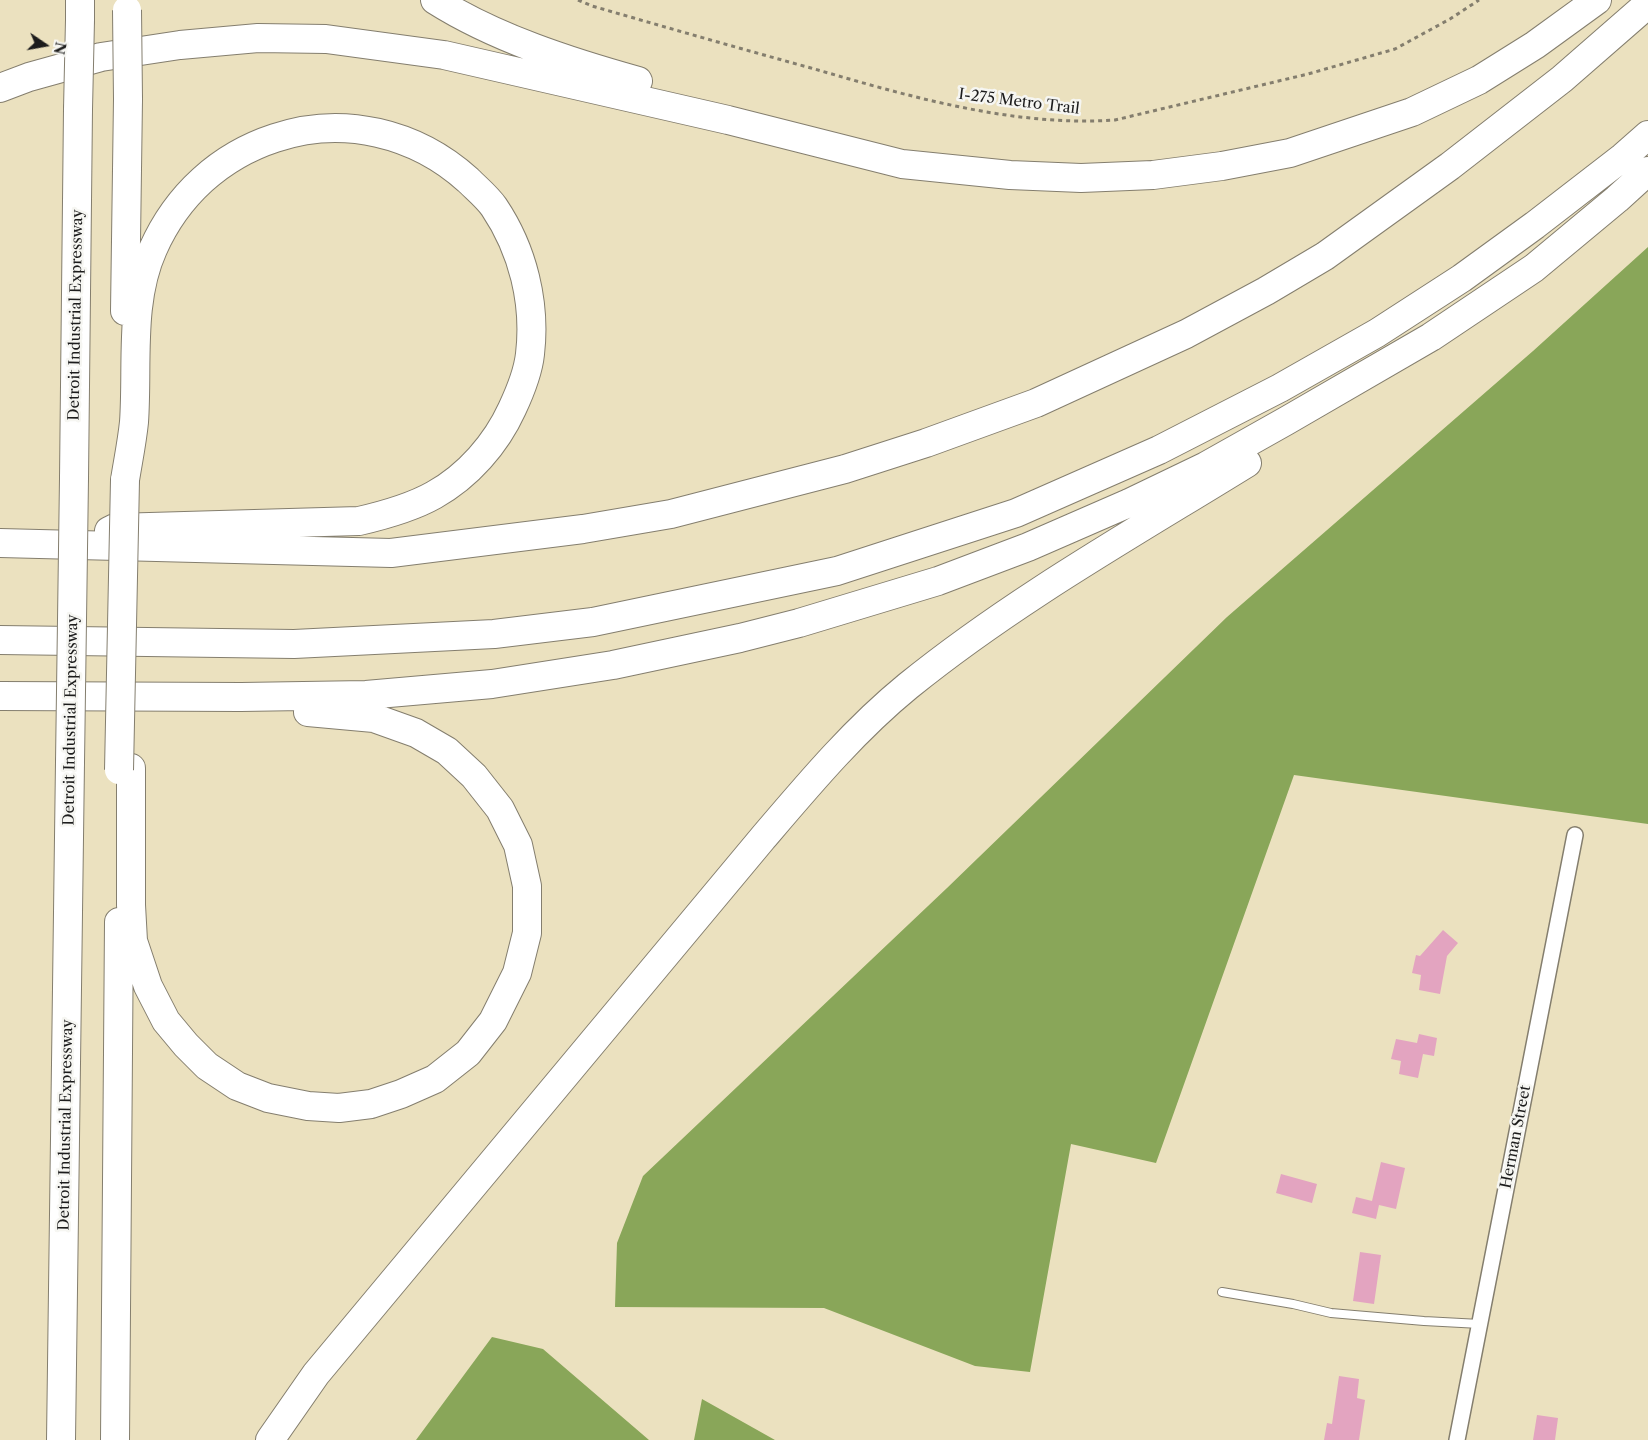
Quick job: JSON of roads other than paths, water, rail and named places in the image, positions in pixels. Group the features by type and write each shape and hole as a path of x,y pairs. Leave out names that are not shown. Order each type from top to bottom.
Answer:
{"highway":[{"path":"435,0 498,32 545,52 599,70 958,169"},
{"path":"0,88 29,77 101,57 180,45 258,38 326,39 444,55 728,120 902,164 1010,175 1081,178 1153,175 1222,166 1290,153 1412,112 1479,80 1535,45 1597,0"},
{"path":"0,543 391,553 488,542 671,514 845,469 926,443 1036,403 1186,334 1266,291 1316,261 1377,220 1513,118 1562,79 1648,4"},
{"path":"44,696 144,706 319,712 374,718 416,733 447,751 474,776 500,809 518,846 527,886 527,933 517,973 493,1021 468,1053 435,1079 401,1094 371,1104 339,1108 308,1106 268,1098 237,1086 207,1066 166,1021 148,986 134,941 131,905 125,769 122,670 125,480 124,328 128,99 127,5"},
{"name":"Detroit Industrial Expressway","path":"61,1440 80,10"},
{"path":"89,544 115,528 359,521 397,512 434,495 458,479 484,454 505,424 521,390 530,356 532,324 528,289 518,251 492,205 454,168 435,154 408,141 386,134 363,130 329,128 285,134 255,146 220,165 201,181 172,212 152,251 143,280 138,310 134,424 125,480"},
{"path":"0,640 294,644 494,634 593,622 837,570 1016,513 1159,450 1280,388 1377,333 1462,278 1535,225 1623,157 1648,135"},
{"path":"0,696 241,697 366,695 492,684 674,654 798,623 938,580 1028,547 1129,503 1206,466 1431,337 1534,268 1648,171"},
{"path":"270,1440 316,1374 756,846 803,791 873,718 907,686 969,639 1033,596 1387,376 1431,337"},
{"path":"115,1440 125,769"}],"street":[{"name":"Herman Street","path":"1457,1440 1575,835"}],"lane":[{"path":"1222,1292 1293,1304 1331,1313 1480,1324"}]}
